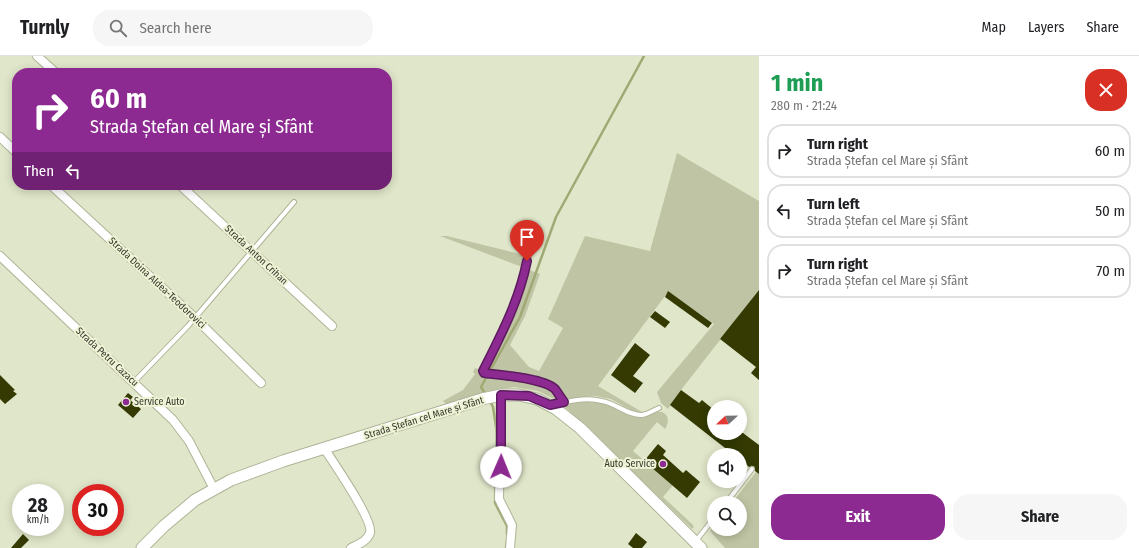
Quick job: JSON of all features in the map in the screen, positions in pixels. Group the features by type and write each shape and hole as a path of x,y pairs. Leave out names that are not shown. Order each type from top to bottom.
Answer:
{"main road":[{"name":"Strada Ștefan cel Mare și Sfânt","path":"142,548 164,526 195,500 231,480 324,448 482,399 498,396 529,396 550,405 580,428 698,545"}],"street":[{"path":"37,56 50,68"},
{"path":"0,138 12,149"},
{"name":"Strada Doina Aldea-Teodorovici","path":"56,190 194,317 261,383"},
{"name":"Strada Anton Crihan","path":"186,190 253,251 332,326"},
{"name":"Strada Petru Cazacu","path":"0,256 167,412 185,434 214,489"},
{"path":"498,396 499,499 512,525 510,548"},
{"path":"324,448 364,512 370,526 370,534 367,539 351,548"}],"lane":[{"path":"134,382 253,251 294,202"},
{"path":"530,251 522,286 511,315 483,371 484,373 514,376 541,383 554,389 564,402"},
{"path":"550,405 587,399 615,404 636,415 644,415 659,408"},
{"path":"731,496 752,469"},
{"path":"698,545 707,530"}],"green space":[{"path":"677,153 759,201 759,290 681,390 668,409 661,403 657,392 714,324 668,292 598,386 642,412 634,412 611,399 595,396 556,400 538,391 514,387 490,391 446,404 443,401 463,390 475,374 473,372 475,368 480,370 491,351 521,286 522,267 540,274 525,316 510,345 529,367 539,371 563,328 548,319 585,236 650,251"},
{"path":"440,236 447,236 524,255 522,267"},
{"path":"582,402 597,402 615,407 634,417 642,417 656,412 664,413 667,416 668,421 665,429 657,422 633,451 673,485 663,497 692,524 694,527 692,529 563,405"},
{"path":"756,472 759,474 759,548 725,548 714,536 747,536 747,496 737,496 744,488 747,488 747,484"}],"building":[{"path":"759,290 759,380 751,373 756,367 720,339"},
{"path":"668,291 712,323 708,328 665,297"},
{"path":"655,311 670,322 665,328 650,317"},
{"path":"635,343 650,355 633,376 643,383 635,393 611,375"},
{"path":"0,375 17,394 5,404 0,399"},
{"path":"681,390 699,403 702,400 707,404 707,434 670,405"},
{"path":"128,393 133,397 130,400 141,409 133,418 118,405"},
{"path":"747,436 759,445 759,474 755,471 754,466 749,467 747,465 747,448 725,448 715,440 747,440"},
{"path":"658,444 666,451 663,455 683,473 686,470 700,482 687,498 644,461"},
{"path":"636,533 647,542 642,548 633,548 628,544"},
{"path":"21,536 25,536 29,540 21,548 11,548"}],"waterway":[{"path":"486,395 481,387 520,317 556,217 644,56"},
{"path":"490,401 493,407 497,433"},
{"path":"496,450 495,503 507,526 507,534"},
{"path":"506,548 507,541"}],"place":[{"name":"Service Auto","path":"126,402"},
{"name":"Auto Service","path":"663,464"}],"route":[{"path":"501,467 501,395 509,394 529,396 550,405 564,402 554,389 541,383 514,376 484,373 483,371 511,315 522,286 527,261"}]}
